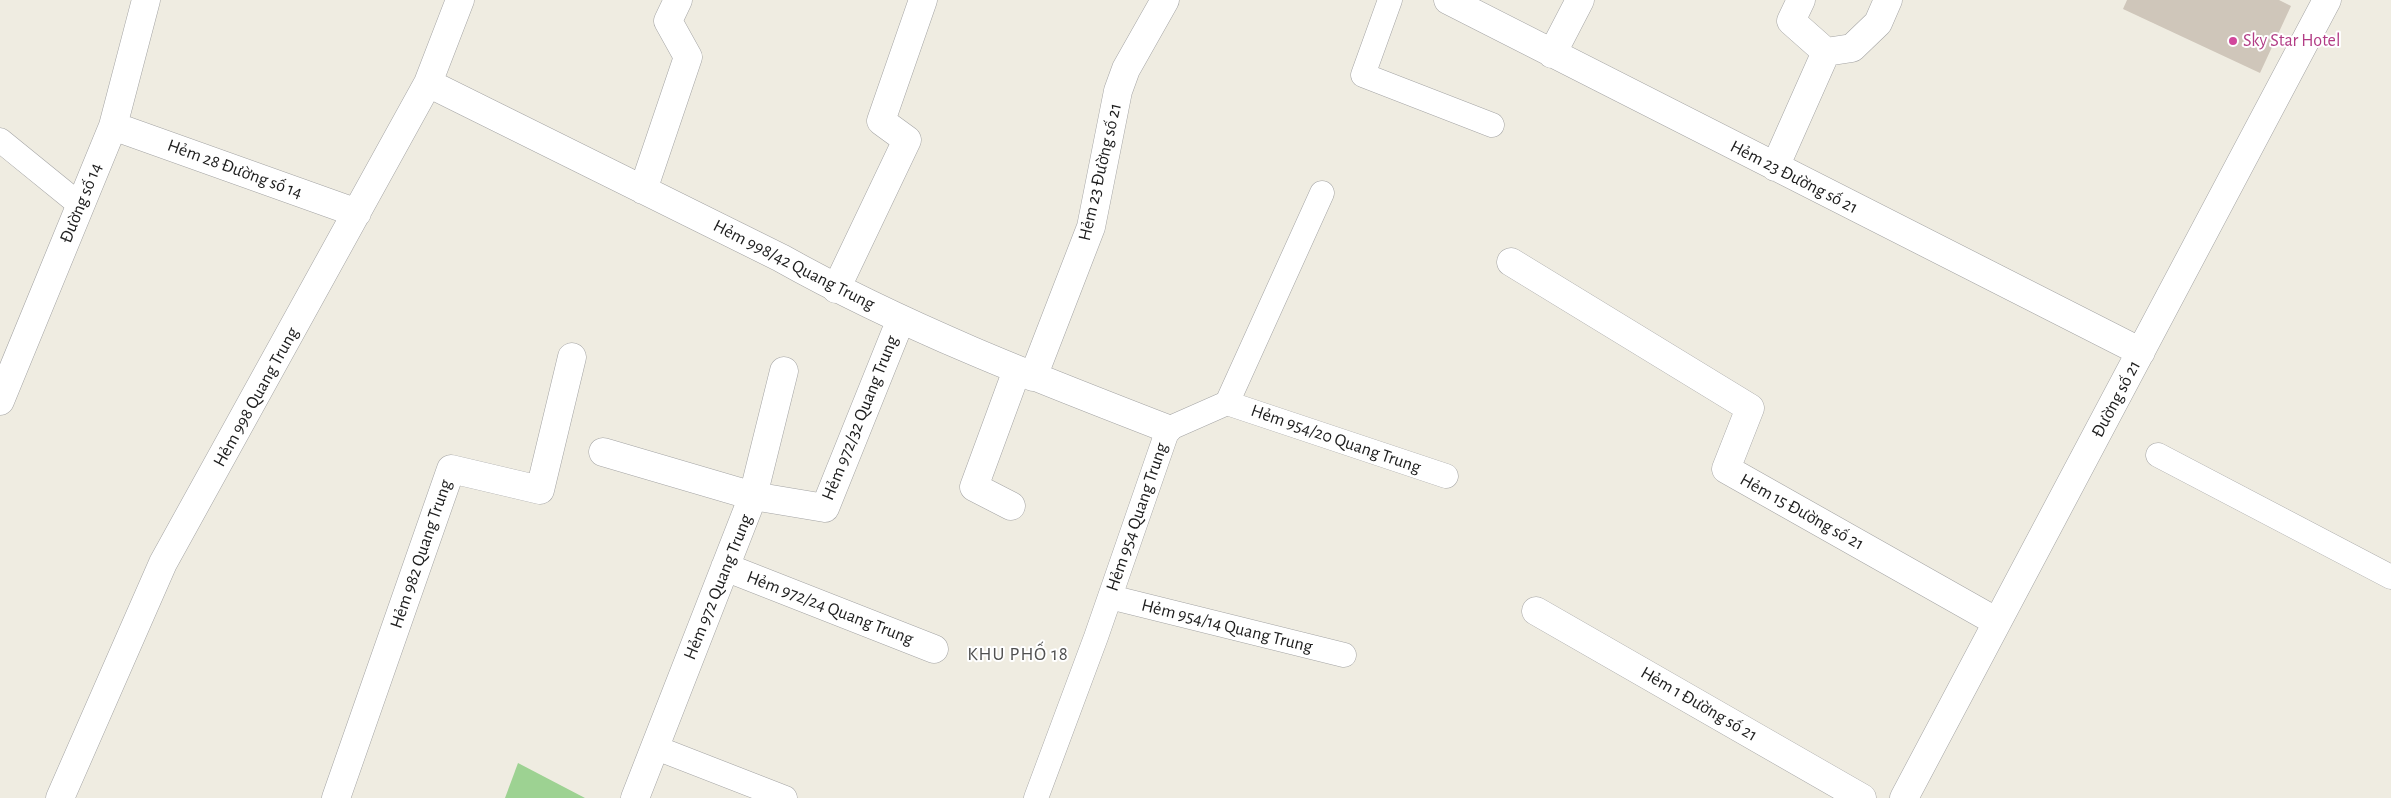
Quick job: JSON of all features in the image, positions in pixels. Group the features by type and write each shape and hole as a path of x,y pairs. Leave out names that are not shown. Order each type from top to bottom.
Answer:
{"street":[{"name":"Đường số 14","path":"0,401 113,126 146,0"},
{"name":"Hẻm 998 Quang Trung","path":"60,798 163,563 428,83 460,0"},
{"path":"643,190 688,57 668,22 678,0"},
{"path":"836,289 907,140 881,121 923,0"},
{"name":"Hẻm 23 Đường số 21","path":"1010,506 974,487 1091,227 1118,91 1126,69 1164,0"},
{"name":"Hẻm 23 Đường số 21","path":"1448,0 2141,352"},
{"path":"1552,54 1580,0"},
{"path":"1801,0 1791,21 1826,52"},
{"path":"1826,52 1852,48 1878,23 1888,0"},
{"name":"Đường số 21","path":"1904,798 2327,0"},
{"path":"1775,167 1826,52"},
{"name":"Hẻm 998/42 Quang Trung","path":"428,83 781,258 836,289 1025,373 1168,429"},
{"name":"Hẻm 28 Đường số 14","path":"113,126 357,213"},
{"name":"Hẻm 15 Đường số 21","path":"1511,262 1750,408 1726,469 1997,622"},
{"name":"Hẻm 972/32 Quang Trung","path":"753,496 826,508 901,319"},
{"name":"Hẻm 982 Quang Trung","path":"336,798 451,469 540,490 572,357"},
{"name":"Hẻm 972 Quang Trung","path":"635,798 753,496 784,371"},
{"path":"603,452 753,496"},
{"name":"Hẻm 972/24 Quang Trung","path":"725,568 934,649"},
{"name":"Hẻm 1 Đường số 21","path":"1536,611 1862,798"}],"lane":[{"path":"1390,0 1363,75 1492,125"},
{"path":"0,140 80,205"},
{"path":"1227,402 1322,193"},
{"name":"Hẻm 954 Quang Trung","path":"1036,798 1110,597 1168,429 1227,402"},
{"name":"Hẻm 954/20 Quang Trung","path":"1227,402 1446,476"},
{"path":"2158,455 2391,577"},
{"name":"Hẻm 954/14 Quang Trung","path":"1110,597 1344,655"},
{"path":"654,748 785,798"}],"green space":[{"path":"518,763 585,798 505,798"}],"building":[{"name":"Sky Star Hotel","path":"2127,0 2279,0 2291,6 2260,73 2123,9"}],"place":[{"name":"Sky Star Hotel","path":"2233,41"}],"district":[{"name":"KHU PHỐ 18","path":"1018,654"}]}
